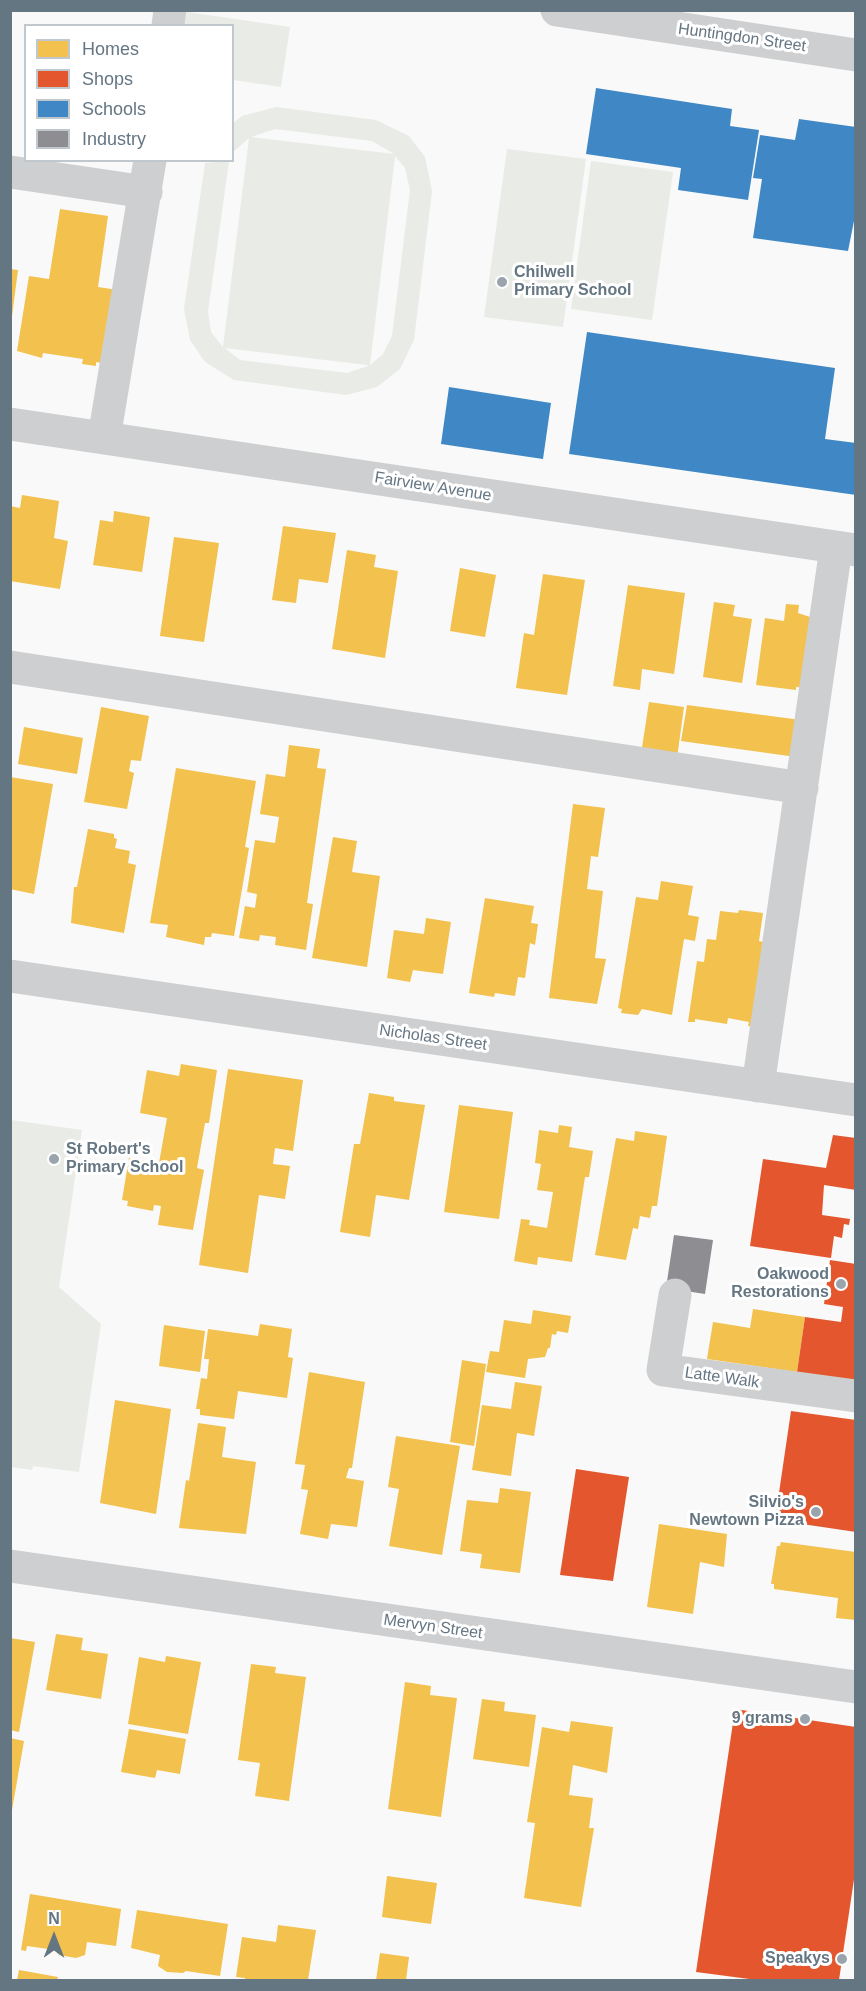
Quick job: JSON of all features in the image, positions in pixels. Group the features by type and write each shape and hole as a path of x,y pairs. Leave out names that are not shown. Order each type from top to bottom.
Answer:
{"street":[{"name":"Huntingdon Street","path":"557,10 855,55"},
{"path":"104,438 150,162"},
{"path":"10,172 146,192"},
{"name":"Fairview Avenue","path":"10,424 846,549"},
{"path":"758,1086 802,788 846,549"},
{"path":"10,667 802,788"},
{"name":"Nicholas Street","path":"10,976 855,1100"},
{"name":"Latte Walk","path":"675,1295 663,1370 855,1396"},
{"name":"Mervyn Street","path":"10,1566 855,1687"}],"shaded area":[{"path":"187,12 290,27 281,87 234,80 234,24 185,24"},
{"path":"276,107 376,120 409,136 425,157 432,191 414,340 400,369 377,387 346,395 234,380 205,362 190,340 184,309 205,163 229,162 208,312 211,332 223,347 249,138 234,151 234,122 242,116","holes":["275,129 372,141 394,154 251,137","395,156 405,168 410,190 392,336 383,354 370,365","225,348 367,365 368,366 347,373 240,360"]},
{"path":"507,149 586,159 563,327 484,317"},
{"path":"591,161 673,172 652,320 571,309"},
{"path":"11,1120 82,1130 59,1287 101,1324 79,1472 33,1466 32,1470 11,1467"}],"building: Homes":[{"path":"60,209 108,216 98,287 118,290 107,364 96,362 96,366 82,364 83,359 43,353 42,358 17,351 29,276 49,279"},
{"path":"10,269 18,270 12,316 10,316"},
{"path":"22,495 59,501 54,538 68,541 60,589 10,581 10,506 20,508"},
{"path":"114,511 150,517 142,572 93,565 100,520 113,522"},
{"path":"283,526 336,533 328,583 299,579 296,603 272,600"},
{"path":"174,537 219,543 204,642 160,636"},
{"path":"347,550 376,555 374,567 398,571 385,658 332,649"},
{"path":"460,568 496,575 485,637 450,631"},
{"path":"543,574 585,580 567,695 516,688 524,633 534,635"},
{"path":"628,585 685,593 674,674 642,669 640,690 613,686"},
{"path":"714,602 735,605 733,616 752,619 742,683 703,677"},
{"path":"786,604 799,605 798,613 816,619 806,688 796,687 796,690 756,685 765,618 784,621"},
{"path":"649,702 684,707 677,758 641,754"},
{"path":"687,705 801,720 796,757 681,741"},
{"path":"101,707 149,716 141,761 131,760 129,771 134,773 127,809 84,802"},
{"path":"24,727 83,738 77,774 18,764"},
{"path":"289,745 320,749 317,768 326,769 307,903 313,904 306,950 275,945 276,937 260,935 259,941 239,938 245,906 255,908 257,894 247,892 255,840 275,843 279,817 260,814 266,774 285,777"},
{"path":"176,768 256,781 245,847 249,848 234,936 212,933 211,937 205,937 204,945 166,937 168,925 150,923"},
{"path":"10,777 53,784 34,894 10,889"},
{"path":"573,804 605,808 598,857 591,856 587,889 603,891 595,958 606,959 597,1004 549,998"},
{"path":"88,829 114,834 114,838 117,839 115,848 130,851 128,863 136,865 124,933 71,923 74,887 77,887"},
{"path":"333,837 357,841 352,872 380,876 367,967 312,958"},
{"path":"661,881 693,886 688,915 699,917 695,941 684,939 672,1015 642,1009 638,1015 621,1013 622,1009 618,1008 636,897 658,900"},
{"path":"485,898 534,906 531,923 538,924 535,945 530,943 525,978 518,977 515,996 495,993 494,997 469,993"},
{"path":"739,910 763,913 759,941 767,943 762,1029 748,1026 749,1022 728,1018 727,1024 695,1019 695,1022 688,1022 697,961 704,962 707,939 716,940 720,911 738,913"},
{"path":"426,918 451,922 443,974 413,970 410,982 387,978 394,930 424,934"},
{"path":"181,1064 217,1070 209,1123 205,1123 197,1168 204,1170 193,1230 158,1225 161,1206 154,1205 153,1211 127,1206 128,1201 122,1200 129,1158 159,1163 167,1118 140,1113 147,1070 179,1076"},
{"path":"228,1069 303,1080 293,1151 275,1148 273,1164 290,1166 285,1199 259,1195 248,1273 199,1265"},
{"path":"369,1093 394,1097 394,1101 425,1105 409,1200 376,1195 370,1237 340,1232 354,1144 360,1144"},
{"path":"459,1105 513,1112 499,1219 444,1212"},
{"path":"559,1125 572,1127 569,1147 593,1151 589,1177 585,1177 572,1262 538,1257 537,1265 514,1261 521,1219 530,1220 529,1225 547,1228 553,1192 537,1190 541,1164 535,1163 539,1130 558,1133"},
{"path":"635,1131 667,1136 657,1206 652,1206 650,1218 640,1216 638,1229 633,1228 626,1260 595,1255 616,1138 634,1141"},
{"path":"753,1309 805,1317 797,1372 707,1359 713,1322 750,1328"},
{"path":"533,1310 571,1316 568,1333 557,1331 556,1335 552,1334 550,1348 545,1357 528,1359 525,1378 486,1372 490,1351 499,1352 504,1320 531,1324"},
{"path":"260,1324 292,1329 288,1357 293,1358 287,1398 238,1391 234,1419 200,1415 200,1409 196,1409 201,1378 207,1379 209,1359 204,1359 208,1329 258,1336"},
{"path":"164,1325 205,1331 200,1372 159,1366"},
{"path":"462,1360 486,1364 474,1446 450,1442"},
{"path":"309,1372 365,1382 352,1468 349,1468 346,1478 364,1481 357,1527 331,1524 328,1539 300,1534 308,1490 301,1489 305,1465 295,1464"},
{"path":"515,1382 542,1386 534,1436 517,1433 511,1476 472,1470 482,1405 511,1409"},
{"path":"115,1400 171,1409 156,1514 100,1503"},
{"path":"198,1423 226,1427 222,1457 256,1462 246,1534 179,1528"},
{"path":"396,1436 460,1446 442,1555 389,1546 399,1489 388,1487"},
{"path":"500,1488 531,1492 520,1573 480,1568 482,1554 460,1551 467,1500 498,1503"},
{"path":"659,1524 727,1534 724,1567 700,1562 693,1614 647,1607"},
{"path":"781,1542 856,1552 856,1620 836,1618 838,1598 774,1589 774,1584 771,1584 777,1546 780,1546"},
{"path":"56,1634 83,1638 81,1650 108,1654 101,1699 46,1690"},
{"path":"10,1638 35,1642 19,1732 10,1730"},
{"path":"166,1656 201,1662 188,1734 128,1724 139,1657 165,1662"},
{"path":"251,1664 276,1667 275,1673 306,1677 289,1801 255,1796 260,1763 238,1760"},
{"path":"405,1682 431,1686 430,1695 457,1698 441,1817 388,1809"},
{"path":"482,1699 505,1702 504,1711 536,1715 529,1767 473,1759"},
{"path":"571,1721 613,1727 607,1773 573,1765 569,1795 593,1798 589,1828 594,1828 581,1907 524,1898 535,1823 527,1822 542,1727 569,1732"},
{"path":"129,1729 186,1739 180,1774 157,1770 155,1778 121,1772"},
{"path":"10,1738 24,1741 12,1810 10,1810"},
{"path":"387,1876 437,1883 431,1924 382,1917"},
{"path":"30,1894 121,1909 116,1946 87,1942 85,1955 76,1958 59,1955 55,1950 27,1946 26,1951 21,1950"},
{"path":"137,1910 228,1924 220,1976 186,1971 183,1973 167,1972 158,1966 160,1955 131,1948"},
{"path":"278,1925 316,1930 308,1980 245,1980 245,1978 236,1977 242,1937 276,1942"},
{"path":"380,1953 409,1957 406,1980 376,1980"},
{"path":"19,1970 58,1977 57,1980 17,1980"}],"building: Shops":[{"path":"833,1135 856,1138 856,1190 824,1185 822,1215 850,1219 849,1225 844,1224 842,1238 834,1236 831,1258 750,1246 763,1159 826,1168"},
{"path":"830,1260 856,1264 856,1381 797,1372 805,1317 841,1322 843,1307 824,1304"},
{"path":"791,1411 856,1420 856,1532 775,1520"},
{"path":"576,1469 629,1477 613,1581 560,1575"},
{"path":"735,1709 856,1727 856,1866 839,1980 757,1980 696,1972"}],"building: Schools":[{"path":"596,88 732,109 730,126 759,130 748,200 678,190 681,168 586,154"},
{"path":"799,119 856,127 856,211 848,251 753,238 762,179 753,178 760,135 795,140"},
{"path":"587,332 835,368 825,439 856,443 856,495 569,454"},
{"path":"449,387 551,403 543,459 441,444"}],"building: Industry":[{"path":"674,1235 713,1240 705,1294 666,1288"}],"place":[{"name":"Chilwell Primary School","path":"502,282"},
{"name":"St Robert's Primary School","path":"54,1159"},
{"name":"Oakwood Restorations","path":"841,1284"},
{"name":"Silvio's Newtown Pizza","path":"816,1512"},
{"name":"9 grams","path":"805,1719"},
{"name":"Speakys","path":"842,1959"}]}
